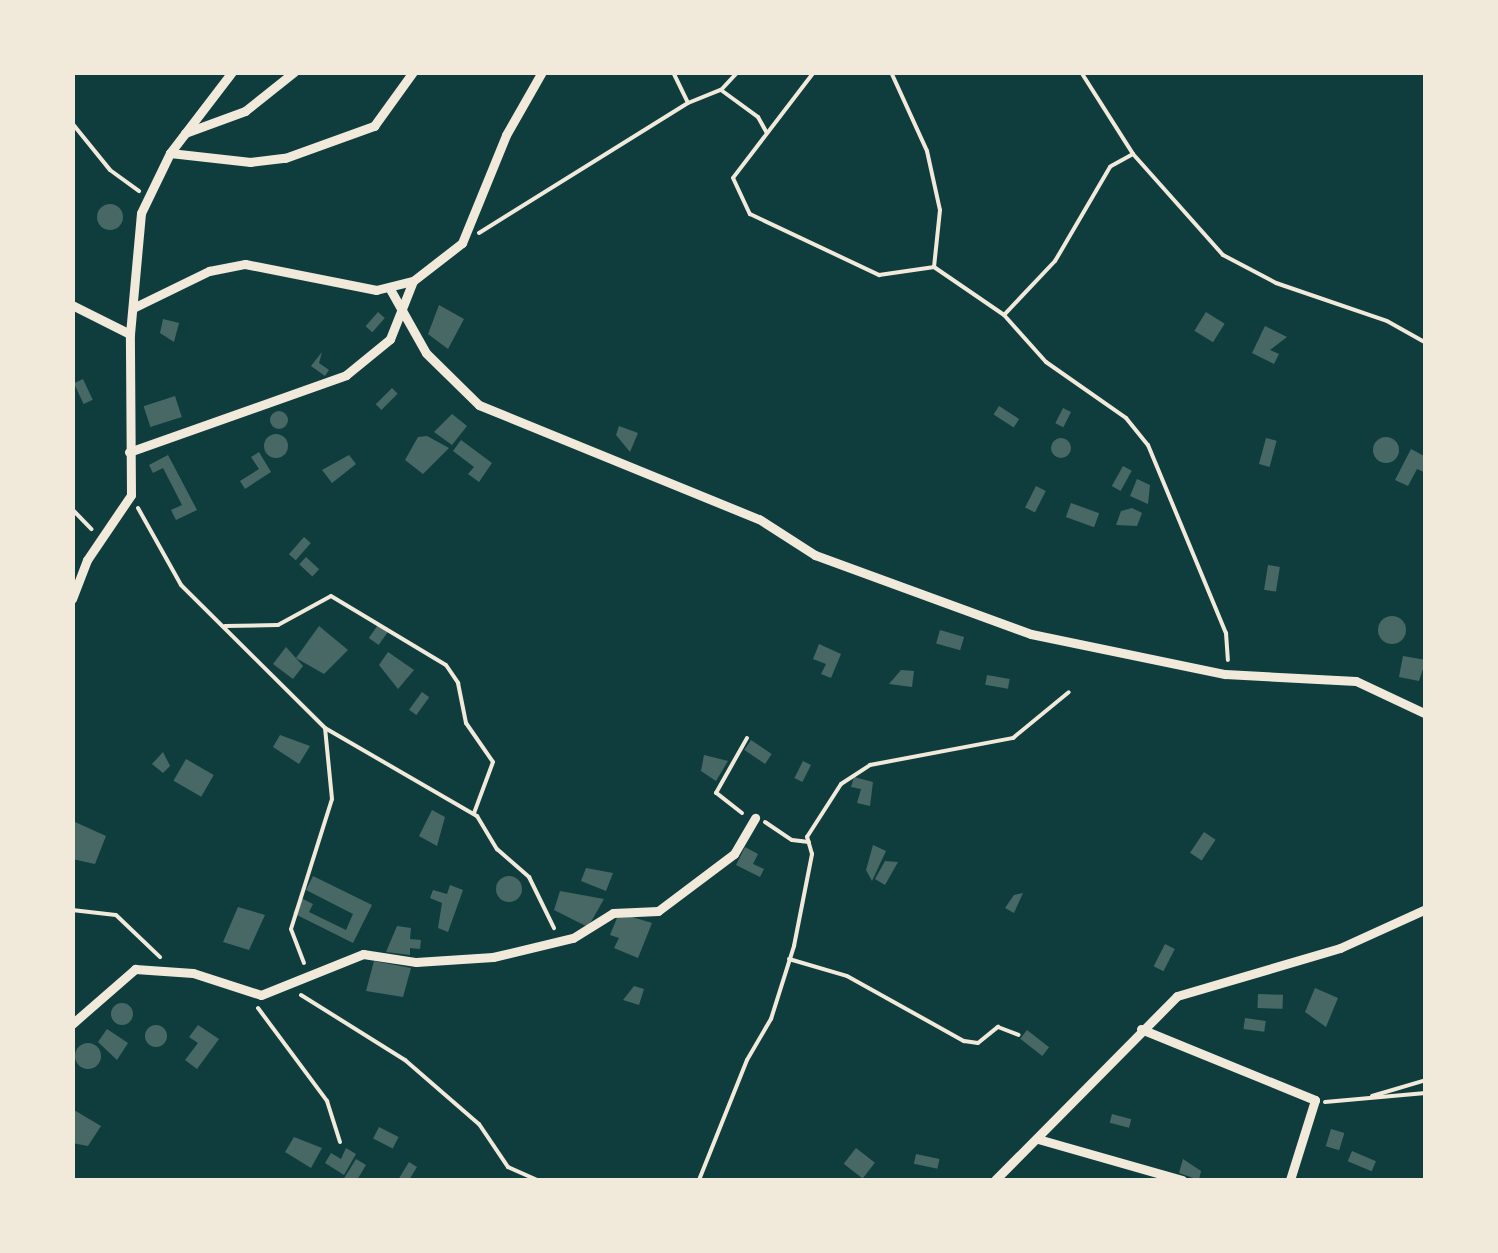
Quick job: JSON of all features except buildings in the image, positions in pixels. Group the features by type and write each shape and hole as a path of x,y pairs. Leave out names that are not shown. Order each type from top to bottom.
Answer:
{"street":[{"path":"72,599 96,548 131,495 130,334 147,197 170,152 232,72"},
{"path":"183,134 244,111 294,72"},
{"path":"170,152 250,162 284,158 374,126 413,72"},
{"path":"133,308 209,271 246,264 390,289 413,282 462,243 506,134 542,72"},
{"path":"129,452 324,387 390,339 413,282"},
{"path":"390,289 426,352 486,409 753,516 815,555 1013,630 1225,674 1356,680 1426,714"},
{"path":"72,305 130,334"},
{"path":"72,1024 129,972 174,971 244,995 290,984 363,954 416,962 477,958 560,941 613,912 658,911 734,854 755,818"},
{"path":"994,1180 1038,1140 1141,1029 1187,992 1340,948 1426,909"},
{"path":"1141,1029 1316,1102 1290,1180"},
{"path":"1038,1140 1182,1180"}],"path":[{"path":"673,72 688,104"},
{"path":"462,243 563,187 688,104 721,90 738,72"},
{"path":"814,72 733,178 755,218 879,275 934,267 1004,316 1046,362 1126,418 1148,445 1226,632 1225,674"},
{"path":"891,72 927,151 940,210 934,267"},
{"path":"1080,72 1133,154 1241,269 1388,321 1426,343"},
{"path":"721,90 758,117 767,132"},
{"path":"72,123 110,170 147,197"},
{"path":"1004,316 1055,261 1110,166 1133,154"},
{"path":"131,495 181,586 326,728 474,814 496,849 529,877 560,941"},
{"path":"72,509 89,526 96,548"},
{"path":"225,626 278,626 335,596 446,665 458,683 466,723 493,762 474,814"},
{"path":"699,1180 771,1019 790,959 809,842 848,776 907,756 1008,740 1069,692"},
{"path":"310,975 290,929 332,799 326,728"},
{"path":"747,738 716,793 755,818 809,842"},
{"path":"72,910 116,915 174,971"},
{"path":"790,959 847,976 964,1042 978,1043 998,1027 1019,1035"},
{"path":"290,984 315,1008 405,1060 479,1124 508,1167 536,1180"},
{"path":"244,995 282,1034 296,1063 327,1101 340,1142"},
{"path":"1362,1099 1426,1080"},
{"path":"1316,1102 1426,1093"}]}
